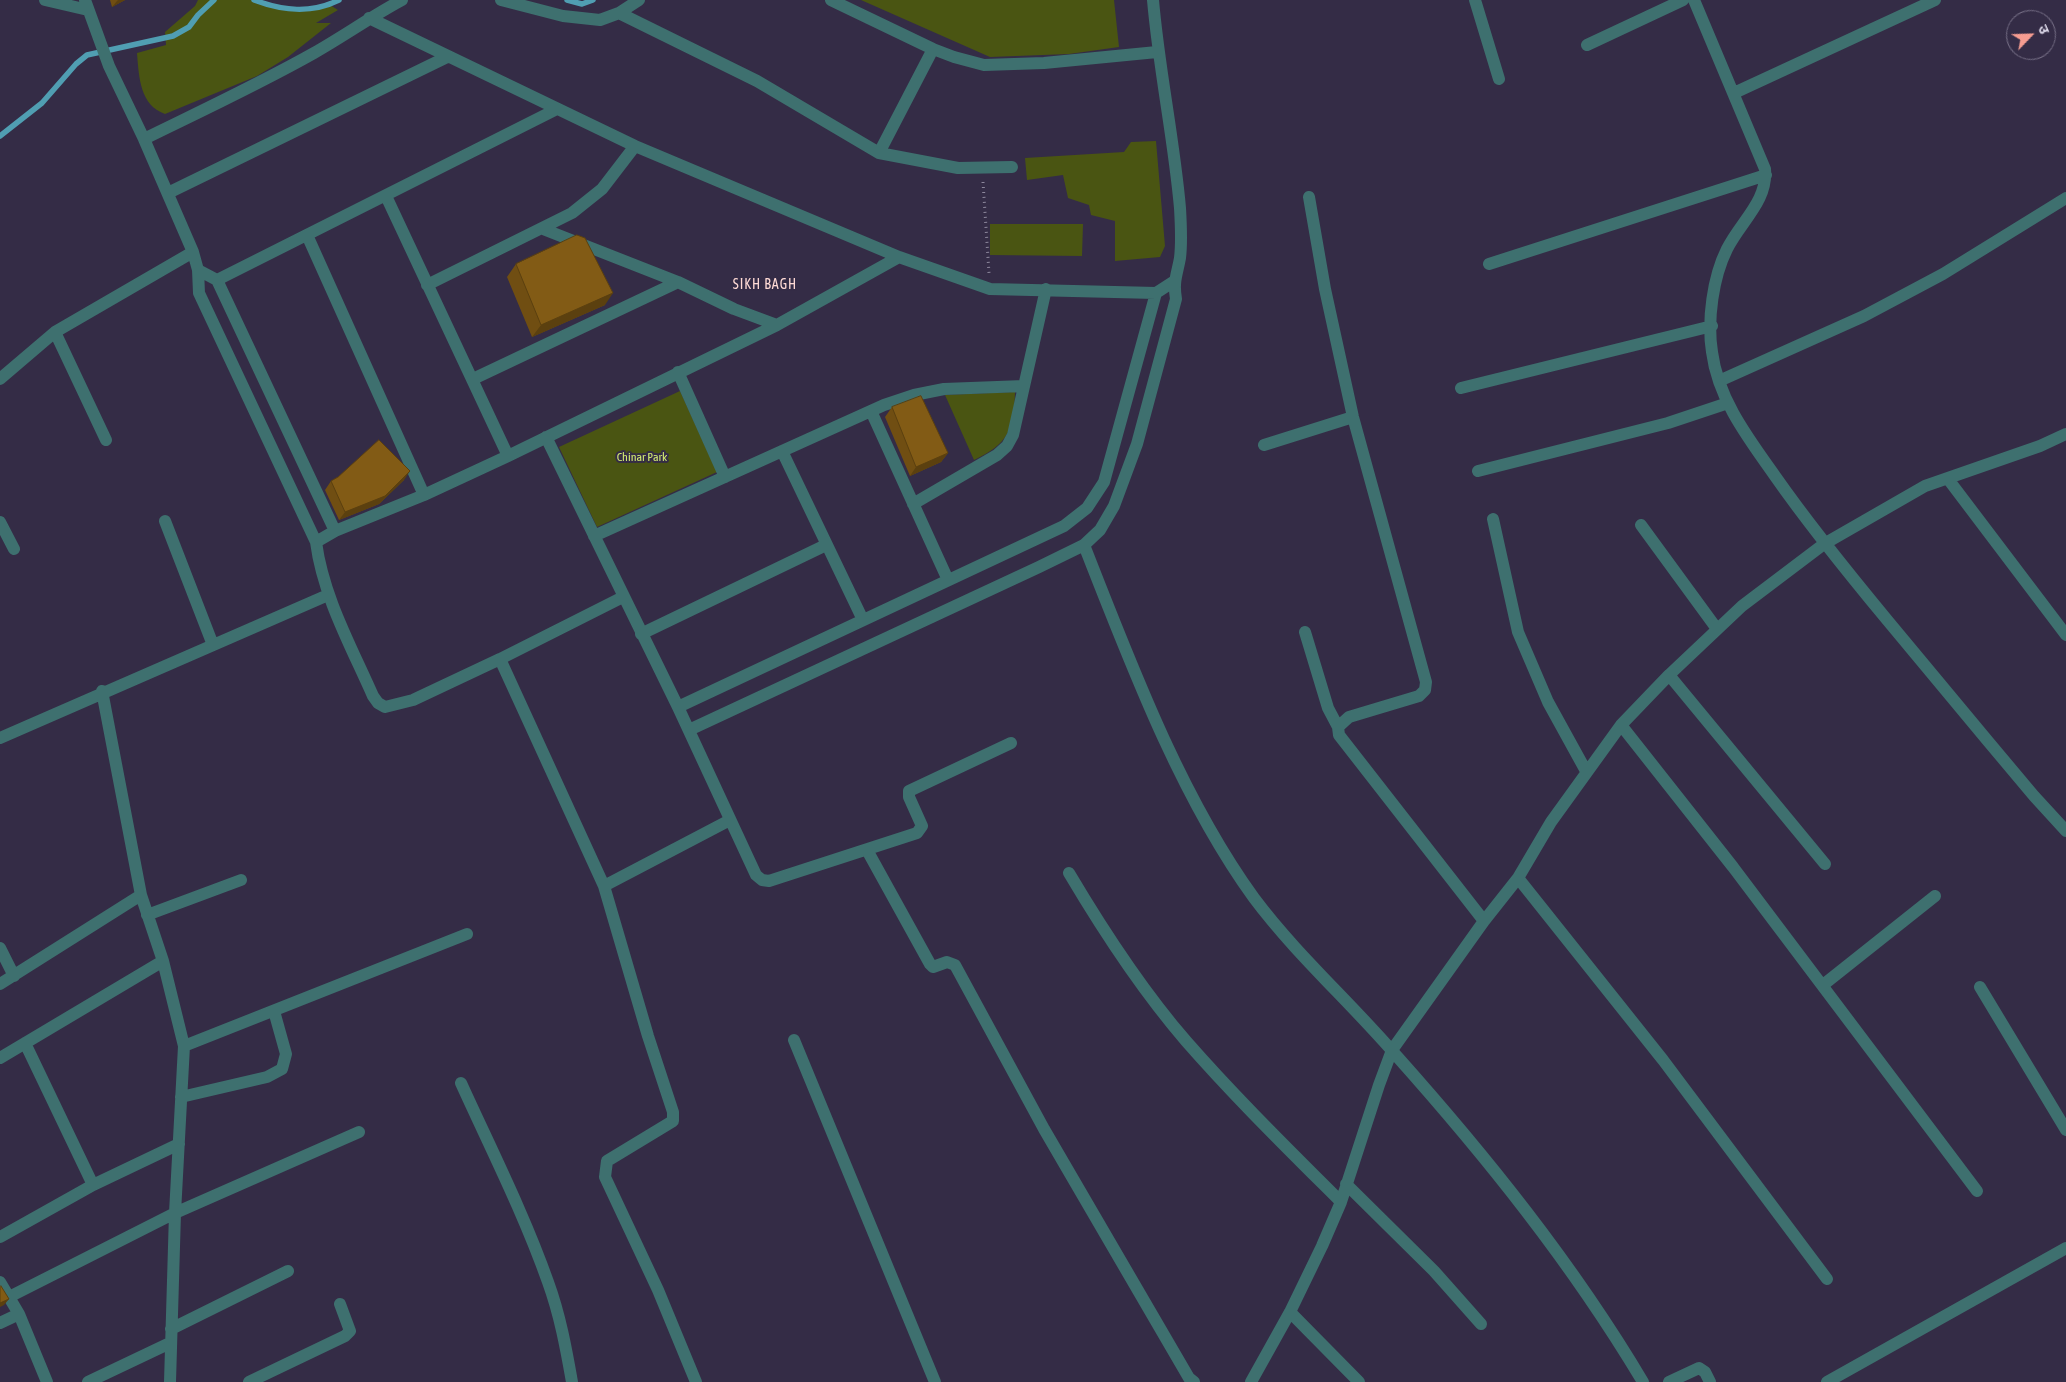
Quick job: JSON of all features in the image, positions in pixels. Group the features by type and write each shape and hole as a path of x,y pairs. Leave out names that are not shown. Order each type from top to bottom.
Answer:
{"street":[{"path":"46,0 86,5 109,66 144,139 193,252 198,270 199,293 316,542 319,568 328,595 373,696 378,702 385,707 413,700 500,659 623,597"},
{"path":"144,139 229,98 315,52 402,0"},
{"path":"501,0 563,16 600,20 619,13 639,0"},
{"path":"831,0 932,49 954,58 984,65 1044,63 1157,52"},
{"path":"689,730 1084,545 1100,530 1114,506 1137,444 1176,299 1173,282 1179,259 1181,238 1180,207 1157,52 1153,0"},
{"path":"1475,0 1499,79"},
{"path":"1587,46 1683,0"},
{"path":"1694,0 1734,92 1766,175 1762,195 1728,248 1718,275 1712,326 1712,352 1719,381 1728,403 1753,445 1824,544 2034,796 2066,831"},
{"path":"1734,92 1935,0"},
{"path":"619,13 757,81 879,153 924,163 982,169 1012,167"},
{"path":"369,18 635,146 899,256 990,289 1156,293 1173,282"},
{"path":"879,153 932,49"},
{"path":"168,193 448,57"},
{"path":"217,280 557,109"},
{"path":"427,285 572,213 602,189 635,146"},
{"path":"1490,264 1766,175"},
{"path":"386,196 508,456"},
{"path":"1309,197 1325,289 1353,417 1426,682 1425,690 1418,696 1349,717 1338,727"},
{"path":"1719,381 1864,316 1934,279 2066,198"},
{"path":"543,229 678,282 734,309 777,325"},
{"path":"307,235 424,495"},
{"path":"0,379 55,332 193,252"},
{"path":"316,542 335,531 424,495 508,456 777,325 899,256"},
{"path":"198,270 217,280 335,531"},
{"path":"473,379 678,282"},
{"path":"913,504 997,455 1007,446 1013,435 1046,290"},
{"path":"678,707 1064,526 1087,508 1104,482 1156,293"},
{"path":"1461,388 1712,326"},
{"path":"55,332 106,440"},
{"path":"678,372 725,477"},
{"path":"594,536 872,411 914,395 944,389 1024,386"},
{"path":"1478,471 1668,423 1728,403"},
{"path":"872,411 948,580"},
{"path":"1264,445 1353,417"},
{"path":"1251,1382 1290,1312 1322,1246 1340,1202 1392,1050 1484,920 1518,878 1551,822 1621,725 1669,675 1742,606 1824,544 1910,494 2040,446 2066,434"},
{"path":"546,437 678,707 756,875 762,880 769,881 867,850 920,830 922,826 909,797 909,791 913,787 1011,743"},
{"path":"782,451 863,620"},
{"path":"1948,479 2066,635"},
{"path":"1493,519 1518,632 1548,702 1586,771"},
{"path":"165,521 213,645"},
{"path":"0,522 14,549"},
{"path":"1641,525 1717,629"},
{"path":"642,634 826,545"},
{"path":"1084,545 1116,628 1175,761 1211,832 1254,897 1290,943 1392,1050 1476,1146 1527,1210 1594,1302 1643,1382"},
{"path":"0,738 102,691 328,595"},
{"path":"1305,632 1328,708 1338,727 1339,735 1484,920"},
{"path":"500,659 604,886 648,1036 673,1112 673,1121 663,1129 607,1161 605,1177 658,1290 696,1382"},
{"path":"1669,675 1825,864"},
{"path":"102,691 141,895 163,961 184,1046 175,1213 170,1382"},
{"path":"1621,725 1823,985 1977,1191"},
{"path":"604,886 730,820"},
{"path":"867,850 930,964 933,967 947,962 955,966 1044,1129 1194,1382"},
{"path":"1069,873 1112,943 1186,1040 1257,1117 1340,1202"},
{"path":"1518,878 1663,1060 1828,1279"},
{"path":"147,915 242,880"},
{"path":"0,984 141,895"},
{"path":"1823,985 1935,896"},
{"path":"184,1046 467,934"},
{"path":"0,948 14,976"},
{"path":"0,1058 163,961"},
{"path":"1980,987 2066,1130"},
{"path":"181,1097 267,1077 282,1069 286,1054 274,1011"},
{"path":"794,1040 935,1382"},
{"path":"25,1043 93,1185"},
{"path":"461,1084 528,1231 548,1283 559,1318 572,1382"},
{"path":"10,1297 175,1213 358,1132"},
{"path":"0,1237 93,1185 179,1144"},
{"path":"1346,1184 1434,1271 1481,1324"},
{"path":"1827,1382 2066,1248"},
{"path":"171,1329 288,1271"},
{"path":"0,1282 19,1314 47,1382"},
{"path":"249,1382 345,1336 350,1331 340,1304"},
{"path":"1290,1312 1359,1382"},
{"path":"0,1322 19,1314"},
{"path":"88,1382 170,1343"},
{"path":"1669,1382 1699,1368 1705,1372 1710,1382"}],"path":[{"path":"982,169 990,289"}],"green space":[{"path":"198,0 254,0 288,10 312,9 330,5 338,10 316,23 331,23 288,57 257,76 165,114 150,104 142,90 137,53 166,45 165,32 195,6"},
{"path":"861,0 1114,0 1119,47 1069,54 990,57"},
{"path":"1156,141 1165,246 1160,257 1115,261 1115,221 1091,215 1089,205 1068,198 1063,175 1027,180 1025,158 1124,152 1131,142"},
{"path":"990,224 1083,224 1082,256 990,255"},
{"name":"Chinar Park","path":"680,391 717,472 597,527 559,447"},
{"path":"1015,392 1013,416 1007,434 995,448 974,460 945,395"}],"building":[{"path":"577,235 585,238 613,293 541,325 516,264"},
{"path":"921,396 948,453 916,467 892,407"},
{"path":"379,440 410,471 385,496 345,512 331,481 338,477"},
{"path":"0,1287 9,1299 0,1303"}],"waterway":[{"path":"0,136 42,103 76,64 87,55 173,36 189,27 198,15 214,0"},
{"path":"254,0 286,9 307,9 339,0"},
{"path":"567,0 582,4 593,0"}],"district":[{"name":"SIKH BAGH","path":"765,285"}]}
